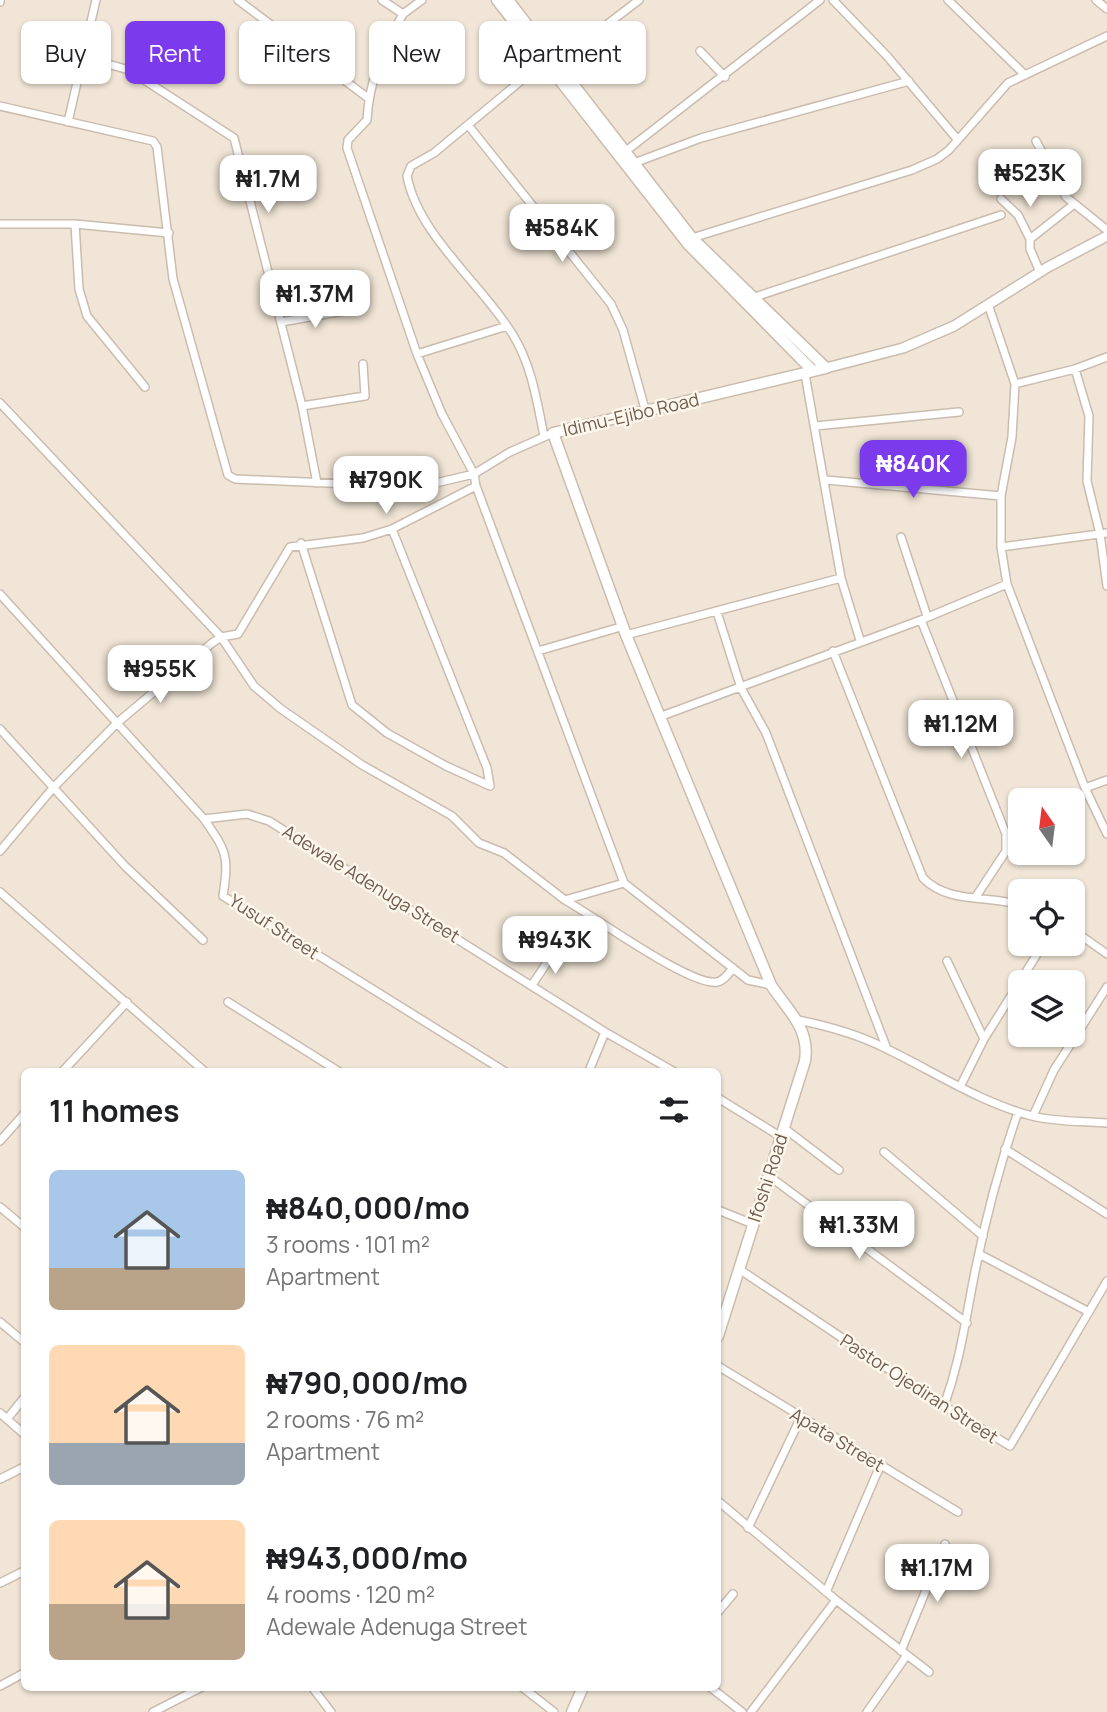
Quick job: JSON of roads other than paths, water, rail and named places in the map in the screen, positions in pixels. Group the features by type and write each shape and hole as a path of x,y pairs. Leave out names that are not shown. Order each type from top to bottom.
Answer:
{"main road":[{"path":"497,0 514,21"},
{"path":"508,0 525,21"},
{"path":"565,84 702,253 809,373"},
{"path":"575,84 626,151 645,184 702,253 826,368"},
{"name":"Idimu-Ejibo Road","path":"798,1020 771,985 659,717 548,435 646,409 733,392 826,368"},
{"name":"Ifoshi Road","path":"722,1304 739,1269 806,1051 798,1020"},
{"path":"572,1712 581,1691"}],"street":[{"path":"91,21 96,0"},
{"path":"238,0 368,98"},
{"path":"382,0 403,15"},
{"path":"422,0 403,15 383,46 368,98 368,120 348,140 347,148 417,354 442,414 474,474 475,486 624,883 748,980 771,985"},
{"path":"626,151 725,77 820,0"},
{"path":"833,0 909,81 957,139"},
{"path":"948,0 1025,75"},
{"path":"610,21 635,1"},
{"path":"1098,1 1107,9"},
{"path":"692,238 912,170 937,159 1008,83 1107,36"},
{"path":"700,51 725,77"},
{"path":"111,65 129,70 234,138 302,406 317,483"},
{"path":"634,163 701,138 909,81"},
{"path":"68,122 77,84"},
{"path":"0,107 153,141 157,147 173,279 228,475 235,479 419,487 474,474 548,435 530,373 507,326 420,214 409,190 407,176 411,166 434,153 517,84"},
{"path":"468,125 611,304 623,330 646,409"},
{"path":"1036,141 1073,205 1107,230"},
{"path":"1001,199 1018,215 1030,239 1030,249 1040,272"},
{"path":"1030,239 1073,205"},
{"path":"752,298 1001,215"},
{"path":"0,224 75,224 169,233"},
{"path":"75,224 79,289 84,309 145,387"},
{"path":"826,368 903,348 954,326 989,307 1040,272 1107,236"},
{"path":"989,307 1015,384 1013,437 1001,496 1001,547 1007,584 1085,788"},
{"path":"281,322 344,311"},
{"path":"417,354 507,326"},
{"path":"1015,384 1075,369 1107,357"},
{"path":"302,406 365,396 363,364"},
{"path":"1075,369 1089,416 1087,481 1104,533 1107,586"},
{"path":"809,373 815,426 841,578 860,640"},
{"path":"0,403 221,637 254,686 281,709 362,765 452,816 479,843 503,853 565,900 668,964 714,983 722,981 733,968"},
{"path":"815,426 959,412"},
{"path":"826,480 1001,496"},
{"path":"0,851 53,788 117,723 221,637 231,637 242,630 287,550 301,543 363,538 392,529 475,486"},
{"path":"301,543 352,705 387,733 490,786 487,768 392,529"},
{"path":"1001,547 1104,533"},
{"path":"901,537 924,618 1006,834 1006,851 975,898"},
{"path":"538,651 717,612 841,578"},
{"path":"659,717 741,688 1007,584"},
{"name":"Yusuf Street","path":"0,594 204,819 224,847 228,868 223,896 499,1068"},
{"path":"717,612 741,688 766,733 887,1049"},
{"path":"833,651 923,878 932,887 1008,903"},
{"path":"0,729 125,866 203,940"},
{"path":"1107,780 1085,789 1107,834"},
{"name":"Adewale Adenuga Street","path":"204,819 247,814 269,821 604,1032 668,1068"},
{"path":"565,900 624,883"},
{"path":"0,892 201,1068"},
{"path":"1085,938 1107,954"},
{"path":"532,985 554,951"},
{"path":"960,1087 984,1039 1036,956"},
{"path":"947,961 984,1039"},
{"path":"1033,1116 1054,1070 1107,986"},
{"path":"66,1068 127,1002"},
{"path":"228,1002 333,1068"},
{"path":"798,1020 836,1028 887,1049 917,1067 1018,1112 1033,1116 1107,1123"},
{"path":"591,1068 604,1032"},
{"path":"721,1100 782,1132 839,1170"},
{"path":"944,1406 959,1363 973,1280 981,1255 995,1180 1018,1112"},
{"path":"0,1141 21,1117"},
{"path":"1005,1149 1107,1214"},
{"path":"884,1152 984,1236"},
{"path":"769,1176 967,1322"},
{"path":"0,1207 21,1224"},
{"path":"721,1211 753,1224"},
{"path":"981,1255 1089,1312"},
{"name":"Pastor Ojediran Street","path":"739,1269 1010,1447 1107,1281"},
{"path":"0,1322 21,1340"},
{"name":"Apata Street","path":"721,1368 958,1512"},
{"path":"7,1419 21,1402"},
{"path":"0,1413 21,1431"},
{"path":"748,1528 800,1417"},
{"path":"826,1592 880,1466"},
{"path":"0,1479 21,1468"},
{"path":"721,1504 826,1592 929,1672"},
{"path":"867,1712 904,1653 945,1544"},
{"path":"0,1583 21,1572"},
{"path":"721,1608 733,1594"},
{"path":"751,1712 836,1600"},
{"path":"0,1686 21,1675"},
{"path":"153,1712 194,1691"},
{"path":"315,1691 331,1712"},
{"path":"527,1691 555,1712"},
{"path":"715,1691 742,1712"}]}
